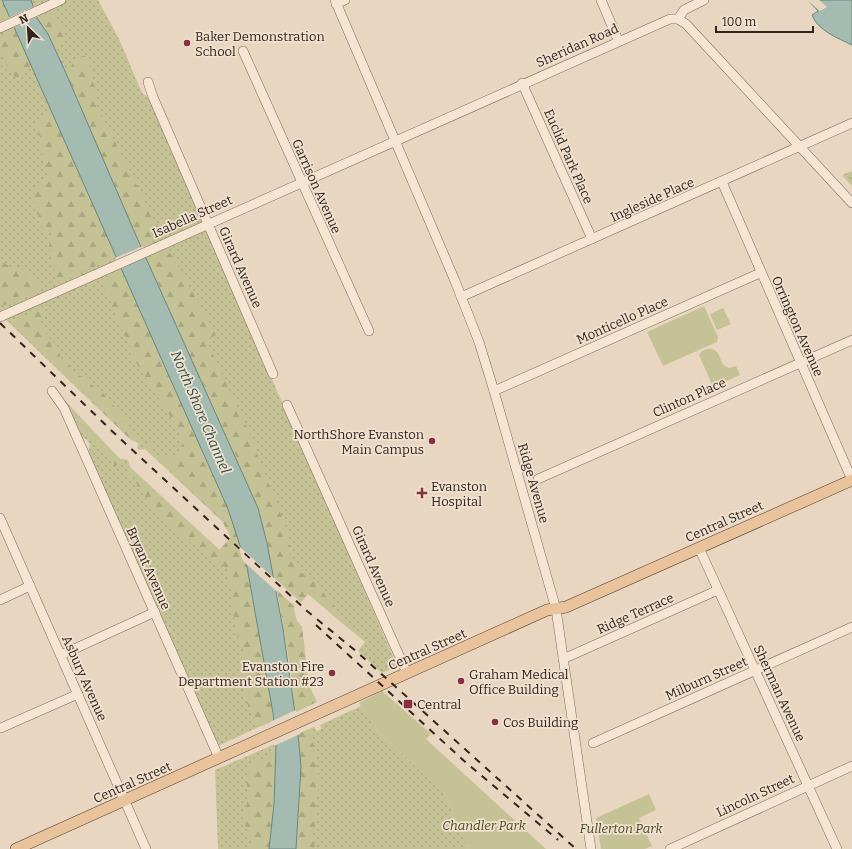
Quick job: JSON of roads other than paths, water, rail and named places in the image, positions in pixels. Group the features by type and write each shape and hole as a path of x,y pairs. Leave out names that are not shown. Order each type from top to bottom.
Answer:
{"main road":[{"name":"Central Street","path":"16,849 547,610 566,607 852,480"}],"street":[{"path":"3,26 61,0"},
{"path":"346,0 335,2 394,140"},
{"path":"601,0 618,40"},
{"path":"704,0 684,10 678,19 686,24 852,202"},
{"name":"Sheridan Road","path":"394,140 618,40 670,18 678,19"},
{"name":"Garrison Avenue","path":"243,50 368,331"},
{"name":"Girard Avenue","path":"148,82 153,97 273,374"},
{"name":"Euclid Park Place","path":"522,83 592,239"},
{"name":"Ingleside Place","path":"461,298 852,123"},
{"name":"Isabella Street","path":"0,317 394,140"},
{"name":"Ridge Avenue","path":"394,140 479,342 556,609 591,849"},
{"name":"Orrington Avenue","path":"722,182 760,273 852,480"},
{"name":"Monticello Place","path":"494,391 760,273"},
{"name":"Clinton Place","path":"538,479 852,340"},
{"name":"Bryant Avenue","path":"52,391 64,408 219,758"},
{"name":"Girard Avenue","path":"287,405 407,673"},
{"name":"Asbury Avenue","path":"0,518 146,849"},
{"name":"Sherman Avenue","path":"699,548 837,849"},
{"path":"0,600 30,586"},
{"name":"Ridge Terrace","path":"563,659 718,590"},
{"path":"61,655 155,612"},
{"name":"Milburn Street","path":"593,743 852,627"},
{"path":"1,728 78,694"},
{"name":"Lincoln Street","path":"670,849 852,766"}],"water":[{"name":"North Shore Channel","path":"2,0 31,0 37,18 48,34 65,71 141,247 258,508 267,543 283,629 298,734 301,766 296,849 269,849 274,804 276,745 273,713 247,567 228,509"},
{"path":"808,0 852,0 852,45 824,30 815,21 812,15 818,11"}],"railway":[{"path":"0,323 113,432 307,611 357,652 576,849"},
{"path":"316,625 463,760 558,840"}],"place":[{"name":"Baker Demonstration School","path":"187,43"},
{"name":"NorthShore Evanston Main Campus","path":"432,441"},
{"name":"Evanston Hospital","path":"422,493"},
{"name":"Evanston Fire Department Station #23","path":"332,673"},
{"name":"Graham Medical Office Building","path":"461,681"},
{"name":"Central","path":"408,704"},
{"name":"Cos Building","path":"495,722"}],"park label":[{"name":"Chandler Park","path":"484,825"},
{"name":"Fullerton Park","path":"621,828"}]}
